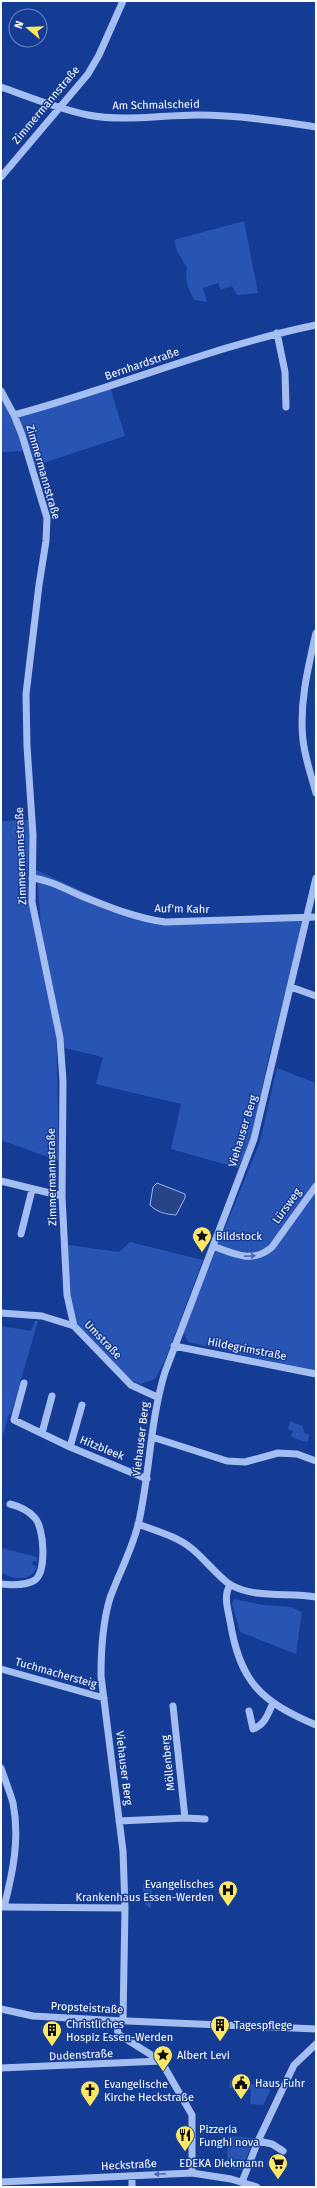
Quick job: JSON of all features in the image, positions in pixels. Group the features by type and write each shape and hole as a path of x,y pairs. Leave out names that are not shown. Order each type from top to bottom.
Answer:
{"street":[{"name":"Zimmermannstraße","path":"1,177 22,151 61,108 88,74 99,55 123,1"},
{"name":"Am Schmalscheid","path":"1,87 61,108 105,117 214,116 263,119 316,127"},
{"name":"Bernhardstraße","path":"14,415 110,387 182,361 277,333 316,325"},
{"path":"277,333 285,372 286,407"},
{"name":"Zimmermannstraße","path":"1,391 14,415 47,518 46,541 39,585 26,694 27,753 33,835 32,902 60,1038 63,1081 62,1196 67,1295 74,1326"},
{"path":"316,634 303,697 302,719 306,756 316,793"},
{"name":"Auf'm Kahr","path":"32,878 44,880 104,905 150,920 165,922 316,917"},
{"name":"Viehauser Berg","path":"120,2021 125,1908 123,1851 104,1698 101,1655 110,1600 138,1524 147,1479 157,1397 174,1346 254,1139 316,878"},
{"path":"291,987 316,996"},
{"path":"1,1181 32,1190 62,1196"},
{"name":"Lürsweg","path":"213,1246 243,1257 262,1254 272,1247 316,1186"},
{"path":"21,1234 32,1190"},
{"name":"Umstraße","path":"1,1313 42,1316 74,1326 131,1385 144,1393 157,1397"},
{"name":"Hildegrimstraße","path":"174,1346 316,1374"},
{"name":"Hitzbleek","path":"24,1383 14,1420 70,1447 147,1479"},
{"path":"42,1433 52,1396"},
{"name":"Hitzbleek","path":"70,1447 82,1405"},
{"path":"152,1437 227,1461 245,1462 278,1453 297,1454 316,1461"},
{"path":"1,1584 23,1584 34,1581 41,1571 42,1536 39,1525 34,1517 10,1504"},
{"path":"138,1524 176,1538 190,1547 230,1585 245,1590 266,1593 316,1597"},
{"path":"230,1585 226,1598 231,1630 243,1671 255,1688 273,1703 316,1724"},
{"name":"Tuchmachersteig","path":"1,1669 104,1698"},
{"path":"249,1710 253,1729 259,1727 265,1722 273,1703"},
{"name":"Möllenberg","path":"173,1706 185,1818"},
{"path":"1,1768 13,1803 17,1839 12,1878 3,1907 125,1908"},
{"path":"119,1821 185,1818 205,1819"},
{"name":"Propsteistraße","path":"1,2010 33,2016 316,2029"},
{"path":"120,2021 118,2034 161,2061 192,2115 192,2174"},
{"path":"241,2184 258,2141 294,2065 316,2044"},
{"name":"Dudenstraße","path":"1,2068 161,2061"},
{"path":"258,2141 272,2144 283,2151"},
{"name":"Heckstraße","path":"1,2182 192,2174 219,2176 241,2184 257,2187"},
{"path":"132,2176 132,2187"}],"shaded area":[{"path":"244,221 258,293 237,295 232,286 221,290 218,283 203,288 207,302 194,300 187,280 187,268 177,251 174,240"},
{"path":"110,387 125,436 34,466 17,415"},
{"path":"1,393 26,451 1,452"},
{"path":"31,820 27,883 56,1028 59,1161 1,1140 1,821"},
{"path":"34,869 154,924 303,921 268,1060 251,1139 238,1168 171,1149 181,1104 96,1084 103,1057 65,1048 41,927 38,886"},
{"path":"277,1068 316,1083 316,1372 188,1342 183,1331 260,1142"},
{"path":"157,1183 185,1194 185,1198 176,1215 165,1214 150,1205 153,1187"},
{"path":"130,1242 203,1260 166,1358 155,1379 140,1384 131,1380 78,1326 70,1294 68,1245 119,1252"},
{"path":"35,1321 38,1321 11,1414 9,1414 1,1441 1,1326 31,1331"},
{"path":"290,1421 303,1426 304,1433 310,1435 307,1442 293,1438 291,1435 293,1431 288,1429"},
{"path":"1,1548 37,1557 37,1562 33,1561 32,1565 37,1566 35,1571 31,1575 22,1578 11,1577 1,1572"},
{"path":"234,1599 263,1605 291,1607 302,1612 296,1654 240,1632 232,1603"},
{"path":"143,1884 152,1886 151,1908 148,1907 143,1901"},
{"path":"230,2080 269,2087 270,2091 263,2105 250,2104 251,2090 246,2089 246,2085 240,2084 239,2089 229,2088"},
{"path":"228,2136 255,2138 241,2170 227,2168"}],"place":[{"name":"Bildstock","path":"202,1253"},
{"name":"Evangelisches Krankenhaus Essen-Werden","path":"228,1907"},
{"name":"Tagespflege","path":"220,2042"},
{"name":"Christliches Hospiz Essen-Werden","path":"52,2047"},
{"name":"Albert Levi","path":"163,2072"},
{"name":"Haus Fuhr","path":"241,2100"},
{"name":"Evangelische Kirche Heckstraße","path":"90,2107"},
{"name":"Pizzeria Funghi nova","path":"185,2152"},
{"name":"EDEKA Diekmann","path":"278,2180"}]}
